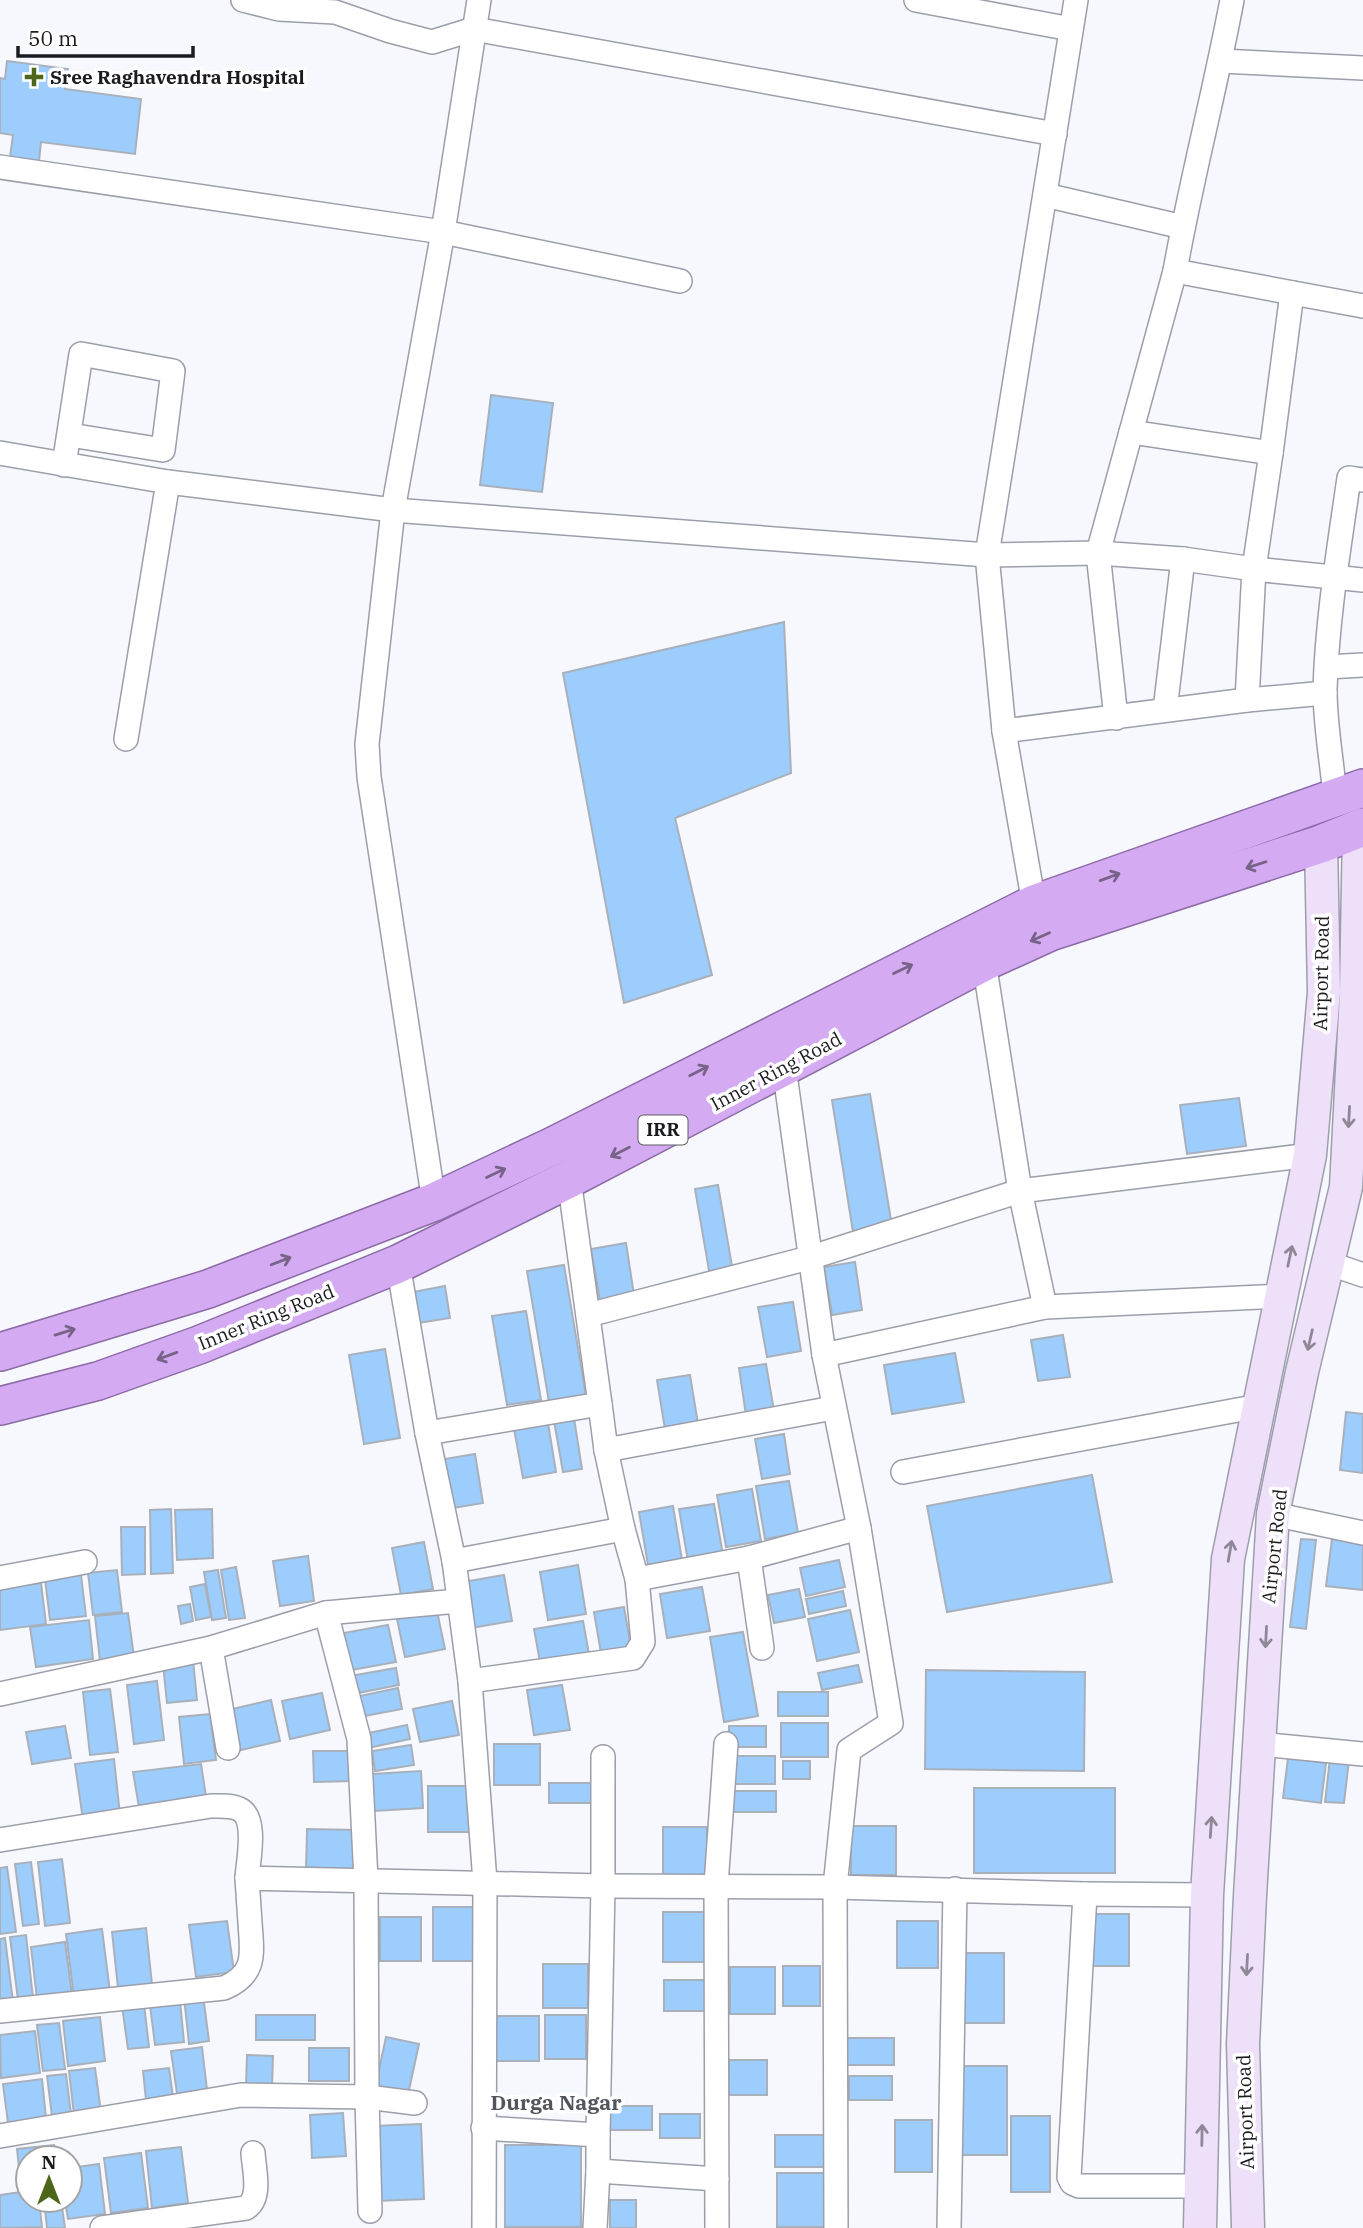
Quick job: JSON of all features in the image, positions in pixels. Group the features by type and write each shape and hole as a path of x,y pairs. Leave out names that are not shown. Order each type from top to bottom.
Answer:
{"highway":[{"name":"Inner Ring Road","path":"0,1352 208,1289 434,1202 551,1147 1034,904 1349,792"},
{"name":"Inner Ring Road","path":"0,1406 98,1381 199,1345 398,1264 569,1179 985,962 1050,932 1321,844 1361,828"}],"main road":[{"name":"Airport Road","path":"1248,2228 1243,2044 1273,1514 1328,1262 1354,1190 1360,993 1361,828"},
{"name":"Airport Road","path":"1200,2228 1206,1895 1228,1559 1310,1155 1324,992 1321,844"},
{"path":"1206,1895 1250,1896"}],"street":[{"path":"243,0 279,9 335,12 432,42 474,29 1055,134"},
{"path":"434,1202 369,777 367,744 393,510 443,232 479,0"},
{"path":"916,0 1071,29"},
{"path":"1034,904 1004,731 988,555 1076,0"},
{"path":"1116,718 1098,553 1175,271 1232,0"},
{"path":"1221,61 1363,68"},
{"path":"0,167 443,232 680,281"},
{"path":"1045,195 1183,227"},
{"path":"1175,271 1363,306"},
{"path":"1247,700 1254,569 1292,293"},
{"path":"64,465 81,354 173,371 163,450 69,435"},
{"path":"1131,432 1271,453"},
{"path":"0,453 168,482 393,510 988,555 1098,553 1184,559 1363,580"},
{"path":"1349,792 1325,693 1335,578 1349,478 1363,480"},
{"path":"126,739 168,482"},
{"path":"1165,710 1184,559"},
{"path":"1327,667 1363,665"},
{"path":"1004,731 1247,700 1325,693"},
{"path":"985,962 1020,1191 1045,1307"},
{"path":"784,1067 824,1355 859,1528 891,1723 849,1750 835,1887 836,2228"},
{"path":"588,1315 809,1258 1020,1191 1310,1155"},
{"path":"470,1681 633,1658 643,1642 637,1579 606,1450 569,1179"},
{"path":"1328,1262 1363,1275"},
{"path":"398,1264 427,1433 454,1562 470,1681 485,1882 484,2228"},
{"path":"824,1355 1045,1307 1282,1296"},
{"path":"427,1433 600,1404"},
{"path":"903,1472 1259,1406"},
{"path":"606,1450 834,1408"},
{"path":"1273,1514 1363,1533"},
{"path":"637,1579 749,1558 859,1528"},
{"path":"454,1562 623,1529"},
{"path":"749,1558 762,1648"},
{"path":"0,1578 85,1562"},
{"path":"0,1694 211,1648 326,1613 458,1601"},
{"path":"326,1613 359,1739 366,1880 370,2211"},
{"path":"211,1648 228,1748"},
{"path":"717,2228 716,1885 726,1744"},
{"path":"1259,1744 1363,1754"},
{"path":"595,2228 603,1886 603,1757"},
{"path":"0,1840 211,1806 240,1809 247,1815 251,1826 247,1878 253,1956 243,1977 224,1988 0,2011"},
{"path":"247,1878 1206,1895"},
{"path":"949,2228 955,1889"},
{"path":"1084,1894 1069,2177 1072,2183 1079,2186 1201,2186"},
{"path":"0,2136 241,2095 367,2096 415,2103"},
{"path":"483,2128 598,2135"},
{"path":"102,2228 246,2208 256,2196 253,2154"},
{"path":"598,2171 717,2179"}],"building":[{"path":"7,61 68,69 65,89 141,99 135,154 41,142 39,161 10,157 13,135 0,133 0,78 5,79"},
{"path":"491,395 553,403 542,492 480,485"},
{"path":"784,622 791,773 675,818 712,975 624,1003 563,673"},
{"path":"870,1094 892,1226 853,1232 832,1100"},
{"path":"1239,1098 1246,1146 1187,1154 1180,1105"},
{"path":"718,1185 733,1272 710,1276 695,1189"},
{"path":"626,1243 634,1295 600,1301 591,1249"},
{"path":"855,1262 862,1310 832,1315 824,1267"},
{"path":"564,1265 586,1396 549,1402 527,1271"},
{"path":"445,1286 450,1318 418,1323 413,1292"},
{"path":"793,1302 801,1351 767,1357 758,1307"},
{"path":"526,1311 541,1400 507,1405 492,1316"},
{"path":"1063,1335 1070,1377 1038,1381 1031,1340"},
{"path":"385,1349 400,1438 364,1444 349,1355"},
{"path":"955,1353 964,1402 892,1414 884,1365"},
{"path":"766,1364 774,1411 746,1415 739,1368"},
{"path":"690,1375 698,1424 665,1429 657,1380"},
{"path":"1346,1412 1363,1414 1363,1473 1340,1470"},
{"path":"547,1417 556,1472 523,1478 513,1423"},
{"path":"574,1418 582,1469 563,1472 554,1421"},
{"path":"784,1434 790,1474 762,1479 755,1439"},
{"path":"475,1454 483,1503 447,1509 439,1460"},
{"path":"1092,1475 1112,1582 947,1612 927,1506"},
{"path":"789,1481 798,1533 765,1539 756,1486"},
{"path":"752,1489 761,1541 726,1547 717,1495"},
{"path":"714,1504 723,1555 688,1561 679,1509"},
{"path":"673,1506 682,1560 648,1565 639,1512"},
{"path":"171,1509 173,1573 151,1574 150,1510"},
{"path":"212,1509 213,1558 177,1560 175,1510"},
{"path":"121,1527 145,1527 145,1574 122,1575"},
{"path":"1301,1539 1316,1540 1306,1629 1290,1627"},
{"path":"1332,1539 1363,1542 1363,1590 1326,1586"},
{"path":"424,1542 433,1589 401,1595 392,1548"},
{"path":"308,1556 314,1601 280,1606 273,1561"},
{"path":"839,1560 845,1587 806,1596 800,1568"},
{"path":"578,1565 586,1614 548,1620 540,1572"},
{"path":"236,1567 245,1618 229,1620 221,1570"},
{"path":"117,1570 122,1612 93,1615 88,1573"},
{"path":"218,1570 226,1618 212,1620 204,1572"},
{"path":"81,1575 86,1616 50,1620 45,1579"},
{"path":"504,1575 512,1621 471,1628 463,1582"},
{"path":"41,1583 46,1624 0,1630 0,1588"},
{"path":"205,1584 211,1617 196,1620 190,1587"},
{"path":"702,1587 710,1631 667,1638 660,1594"},
{"path":"799,1589 805,1617 774,1623 768,1595"},
{"path":"843,1591 846,1606 809,1614 806,1599"},
{"path":"190,1604 193,1621 181,1624 178,1606"},
{"path":"624,1607 631,1648 601,1653 594,1612"},
{"path":"850,1610 859,1652 817,1661 808,1619"},
{"path":"437,1611 445,1649 405,1657 397,1619"},
{"path":"128,1613 134,1657 100,1661 95,1616"},
{"path":"89,1620 93,1659 36,1667 30,1627"},
{"path":"583,1621 589,1654 540,1662 534,1629"},
{"path":"388,1625 396,1662 351,1670 344,1633"},
{"path":"743,1632 758,1716 724,1722 710,1637"},
{"path":"193,1660 197,1700 167,1703 163,1664"},
{"path":"858,1665 862,1682 822,1690 818,1673"},
{"path":"396,1668 399,1685 353,1694 350,1676"},
{"path":"926,1670 1085,1672 1084,1771 925,1769"},
{"path":"157,1681 164,1740 134,1744 127,1685"},
{"path":"562,1685 570,1730 534,1735 527,1690"},
{"path":"398,1688 402,1709 359,1717 355,1697"},
{"path":"110,1689 118,1752 90,1755 83,1692"},
{"path":"778,1692 828,1692 828,1716 778,1716"},
{"path":"322,1693 330,1730 290,1739 282,1701"},
{"path":"271,1700 280,1741 237,1751 228,1710"},
{"path":"452,1701 459,1735 420,1742 413,1709"},
{"path":"210,1714 216,1760 184,1764 179,1717"},
{"path":"781,1723 828,1723 828,1757 781,1757"},
{"path":"407,1725 410,1739 368,1748 364,1734"},
{"path":"65,1726 71,1758 32,1764 26,1732"},
{"path":"729,1726 766,1726 766,1747 729,1747"},
{"path":"494,1744 540,1744 540,1785 494,1785"},
{"path":"411,1745 414,1765 375,1771 372,1751"},
{"path":"313,1751 354,1751 354,1781 314,1782"},
{"path":"729,1756 775,1756 775,1784 729,1784"},
{"path":"1288,1758 1326,1763 1321,1803 1283,1798"},
{"path":"1330,1758 1349,1760 1344,1803 1325,1802"},
{"path":"114,1759 120,1815 83,1820 75,1764"},
{"path":"783,1761 810,1761 810,1779 783,1779"},
{"path":"201,1764 207,1803 140,1813 133,1772"},
{"path":"421,1771 423,1808 374,1811 372,1774"},
{"path":"549,1783 592,1783 592,1803 549,1803"},
{"path":"428,1786 471,1786 471,1832 428,1832"},
{"path":"974,1788 1115,1788 1115,1873 974,1873"},
{"path":"732,1791 776,1791 776,1812 732,1812"},
{"path":"851,1826 896,1826 896,1875 851,1875"},
{"path":"663,1827 707,1827 707,1879 663,1879"},
{"path":"307,1829 357,1830 357,1872 306,1871"},
{"path":"62,1859 70,1923 45,1926 38,1862"},
{"path":"31,1862 39,1924 23,1926 15,1864"},
{"path":"7,1867 16,1932 0,1934 0,1868"},
{"path":"433,1907 475,1907 475,1961 433,1961"},
{"path":"663,1912 706,1912 706,1962 663,1962"},
{"path":"1090,1914 1129,1914 1129,1966 1090,1966"},
{"path":"380,1917 421,1917 421,1961 380,1961"},
{"path":"227,1921 234,1972 196,1977 189,1925"},
{"path":"897,1921 938,1921 938,1968 897,1968"},
{"path":"146,1928 152,1984 118,1988 112,1932"},
{"path":"102,1929 110,1992 74,1997 66,1934"},
{"path":"26,1935 33,1998 18,2000 10,1937"},
{"path":"5,1938 13,2002 0,2004 0,1939"},
{"path":"65,1942 72,1995 37,1999 31,1947"},
{"path":"962,1953 1004,1953 1004,2023 962,2023"},
{"path":"543,1964 588,1964 588,2008 543,2008"},
{"path":"783,1966 820,1966 820,2006 783,2006"},
{"path":"730,1967 775,1967 775,2014 730,2014"},
{"path":"664,1980 707,1980 707,2011 664,2011"},
{"path":"203,1995 209,2041 189,2044 184,1997"},
{"path":"180,2001 184,2042 155,2045 150,2005"},
{"path":"144,2004 149,2047 128,2049 122,2006"},
{"path":"256,2015 315,2015 315,2040 256,2040"},
{"path":"545,2015 586,2015 586,2059 545,2059"},
{"path":"496,2016 539,2016 539,2061 496,2061"},
{"path":"100,2017 105,2061 68,2066 63,2021"},
{"path":"59,2023 65,2069 43,2071 37,2025"},
{"path":"35,2031 40,2073 1,2078 0,2035"},
{"path":"386,2037 419,2044 407,2099 374,2093"},
{"path":"845,2038 894,2038 894,2065 845,2065"},
{"path":"202,2047 207,2090 177,2094 171,2051"},
{"path":"309,2048 349,2048 349,2081 309,2081"},
{"path":"247,2055 273,2056 272,2088 246,2087"},
{"path":"729,2060 767,2060 767,2095 729,2095"},
{"path":"962,2066 1007,2066 1007,2155 962,2155"},
{"path":"95,2068 101,2112 74,2115 69,2071"},
{"path":"169,2068 173,2097 146,2100 143,2071"},
{"path":"66,2074 71,2114 52,2116 47,2076"},
{"path":"849,2076 892,2076 892,2100 849,2100"},
{"path":"42,2079 46,2118 8,2123 3,2084"},
{"path":"610,2106 652,2106 652,2130 610,2130"},
{"path":"343,2113 346,2156 312,2158 310,2115"},
{"path":"660,2114 700,2114 700,2138 660,2138"},
{"path":"1011,2116 1050,2116 1050,2192 1011,2192"},
{"path":"895,2120 932,2120 932,2172 895,2172"},
{"path":"421,2124 424,2199 376,2201 373,2126"},
{"path":"775,2135 825,2135 825,2167 775,2167"},
{"path":"505,2145 581,2145 581,2227 505,2227"},
{"path":"181,2147 188,2203 152,2208 146,2151"},
{"path":"141,2153 148,2208 111,2213 104,2158"},
{"path":"99,2164 105,2214 68,2219 67,2214 84,2214 84,2166"},
{"path":"777,2173 825,2173 825,2227 777,2227"},
{"path":"14,2193 14,2214 41,2214 42,2227 0,2228 0,2195"},
{"path":"610,2200 636,2200 636,2228 610,2228"},
{"path":"46,2214 63,2214 65,2228 47,2228"}],"place":[{"name":"Sree Raghavendra Hospital","path":"34,77"}],"district":[{"name":"Durga Nagar","path":"556,2103"}]}
